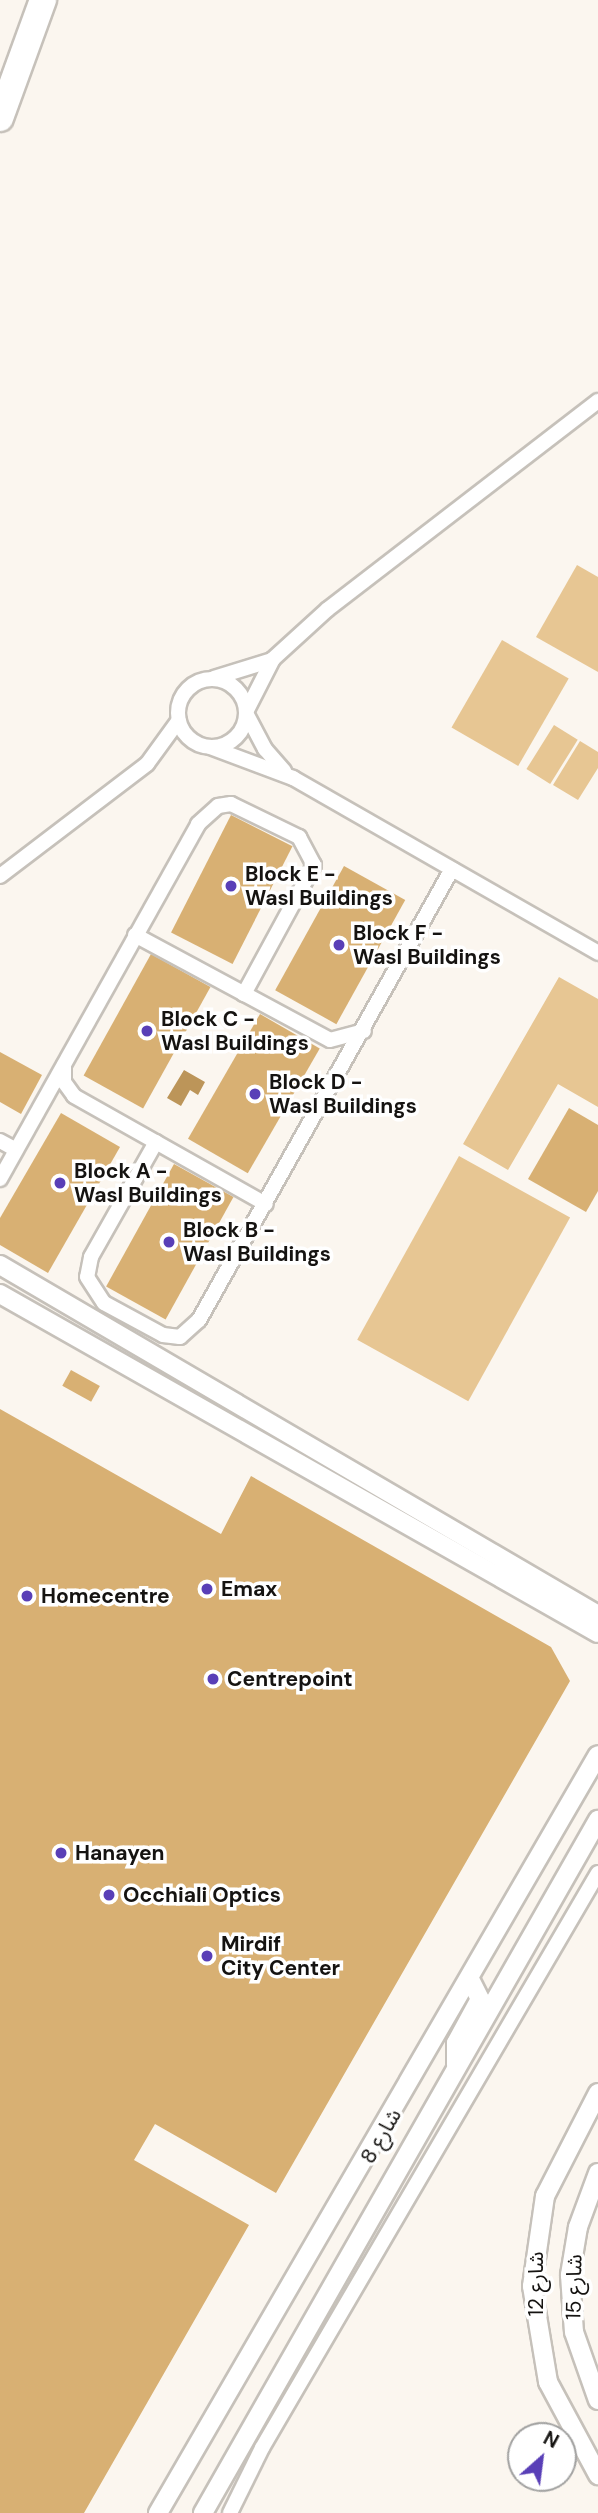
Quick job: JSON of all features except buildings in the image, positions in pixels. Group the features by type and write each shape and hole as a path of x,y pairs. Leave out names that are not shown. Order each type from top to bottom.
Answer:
{"highway":[{"path":"0,118 43,0"}],"street":[{"path":"210,747 237,737 246,711 273,659 378,567 598,401"},
{"path":"273,659 187,688 178,705 178,720 191,740 293,778 598,953"},
{"path":"214,678 240,692 264,749 293,778"},
{"path":"0,876 147,764 178,720"},
{"path":"0,1179 198,824 218,806 244,807 299,836 313,854 311,876 244,994"},
{"path":"156,1142 92,1257 87,1277 104,1303 163,1335 180,1337 195,1328 340,1074 452,869"},
{"path":"135,935 330,1040 364,1031"},
{"path":"330,1040 340,1074"},
{"path":"64,1064 64,1082 74,1096 266,1204"},
{"path":"0,1141 16,1150"},
{"path":"0,1265 296,1438 571,1609 598,1633"},
{"path":"0,1279 57,1311 88,1318"},
{"path":"0,1294 177,1395 571,1609 598,1615"},
{"path":"177,1395 198,1391 296,1438"},
{"path":"571,1609 598,1609"},
{"path":"571,1609 598,1644"},
{"name":"شارع 8","path":"158,2513 598,1755"},
{"name":"شارع 8","path":"203,2513 598,1820"},
{"path":"230,2513 269,2437 598,1873"},
{"path":"456,2069 456,2043 480,1999 470,1979"},
{"name":"شارع 12","path":"598,2094 545,2196 532,2286 548,2382 598,2475"},
{"name":"شارع 15","path":"598,2174 578,2227 570,2286 579,2354 598,2400"}],"shaded area":[{"path":"577,565 598,577 598,672 536,637"},
{"path":"502,640 569,678 518,766 452,727"},
{"path":"554,725 578,740 550,784 526,769"},
{"path":"580,741 598,752 598,768 578,800 553,785"},
{"path":"559,977 598,999 598,1107 558,1084 508,1170 463,1144"},
{"path":"184,1070 205,1082 198,1095 190,1090 181,1106 167,1098"},
{"path":"459,1156 570,1218 468,1401 357,1340"}],"place":[{"name":"Block E - Wasl Buildings","path":"231,886"},
{"name":"Block F - Wasl Buildings","path":"339,945"},
{"name":"Block C - Wasl Buildings","path":"147,1031"},
{"name":"Block D - Wasl Buildings","path":"255,1094"},
{"name":"Block A - Wasl Buildings","path":"60,1183"},
{"name":"Block B - Wasl Buildings","path":"169,1242"},
{"name":"Emax","path":"207,1589"},
{"name":"Homecentre","path":"27,1596"},
{"name":"Centrepoint","path":"213,1679"},
{"name":"Hanayen","path":"61,1853"},
{"name":"Occhiali Optics","path":"109,1895"},
{"name":"Mirdif City Center","path":"207,1956"}]}
